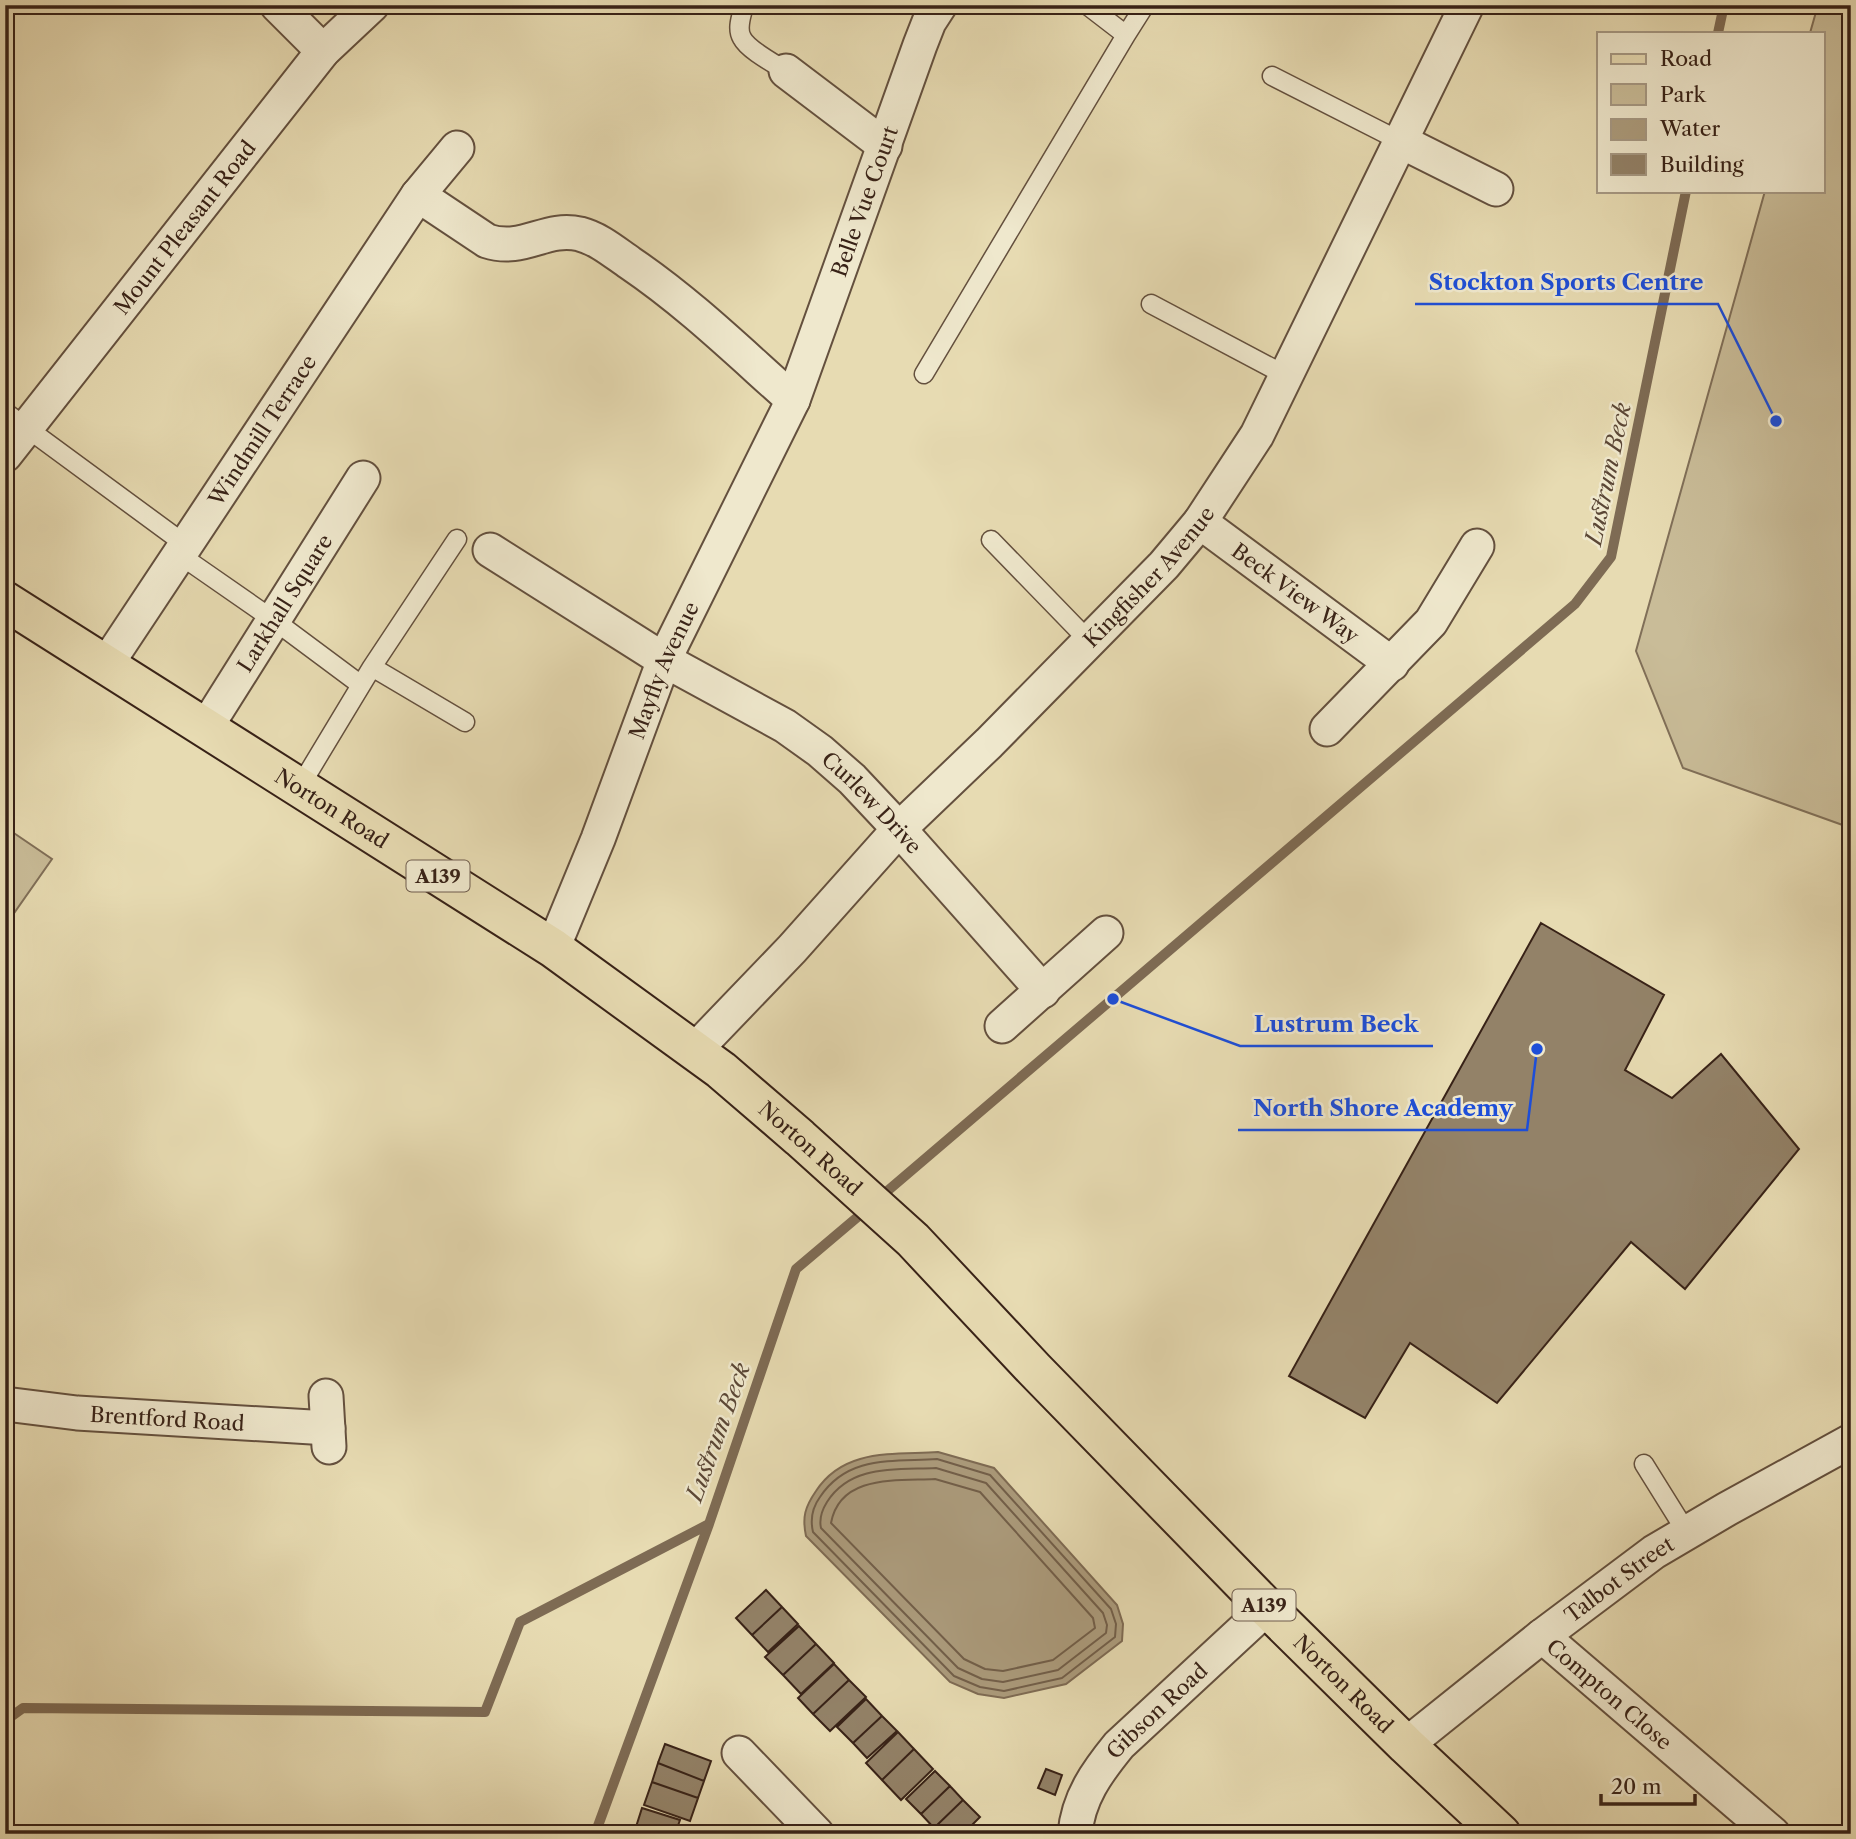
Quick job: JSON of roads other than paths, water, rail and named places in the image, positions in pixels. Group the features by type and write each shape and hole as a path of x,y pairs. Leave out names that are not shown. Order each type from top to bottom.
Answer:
{"main road":[{"name":"Norton Road","path":"5,601 553,948 695,1050 790,1129 913,1240 1034,1370 1267,1608 1501,1834"}],"street":[{"path":"276,5 323,51"},
{"name":"Mount Pleasant Road","path":"5,455 16,420 323,51 372,5"},
{"name":"Belle Vue Court","path":"793,400 920,45 929,22 940,5"},
{"name":"Kingfisher Avenue","path":"695,1050 792,949 899,829 989,743 1164,565 1200,522 1257,435 1467,5"},
{"path":"786,71 885,146"},
{"path":"1400,141 1496,189"},
{"name":"Windmill Terrace","path":"106,665 418,195 457,148"},
{"path":"418,195 486,241 499,245 514,245 559,232 595,239 670,291 793,400"},
{"name":"Mayfly Avenue","path":"553,948 598,839 664,660 793,400"},
{"name":"Larkhall Square","path":"205,729 363,478"},
{"name":"Beck View Way","path":"1200,522 1392,664"},
{"path":"1327,729 1431,622 1477,546"},
{"name":"Curlew Drive","path":"490,550 664,660 785,726 820,751 852,779 899,829 1042,991"},
{"path":"1002,1026 1106,933"},
{"name":"Brentford Road","path":"5,1404 78,1413 328,1424"},
{"name":"Talbot Street","path":"1406,1745 1542,1636 1654,1552 1851,1441"},
{"name":"Gibson Road","path":"1075,1834 1081,1804 1101,1766 1119,1745 1267,1608"},
{"name":"Compton Close","path":"1542,1636 1773,1834"},
{"path":"739,1754 804,1830"}],"lane":[{"path":"744,5 739,24 741,37 760,54 786,71"},
{"path":"1087,5 1126,35"},
{"path":"924,374 1145,5"},
{"path":"1272,76 1400,141"},
{"path":"1152,304 1285,375"},
{"path":"16,420 361,685"},
{"path":"299,788 372,667 457,539"},
{"path":"991,540 1089,640"},
{"path":"372,667 465,722"},
{"path":"1644,1464 1687,1533"}],"water":[{"path":"938,1452 994,1468 1117,1605 1123,1624 1122,1641 1066,1684 1004,1698 978,1694 950,1682 806,1536 804,1523 809,1502 827,1477 841,1467 871,1456"}],"waterway":[{"name":"Lustrum Beck","path":"1718,32 1724,5"},
{"name":"Lustrum Beck","path":"878,1199 1575,604 1611,557 1686,192"},
{"name":"Lustrum Beck","path":"595,1834 709,1524 796,1269 867,1209"},
{"path":"5,1721 23,1708 485,1712 520,1622 709,1524"}],"place":[{"name":"Stockton Sports Centre","path":"1776,421"},
{"name":"Lustrum Beck","path":"1113,999"},
{"name":"North Shore Academy","path":"1537,1049"}]}
